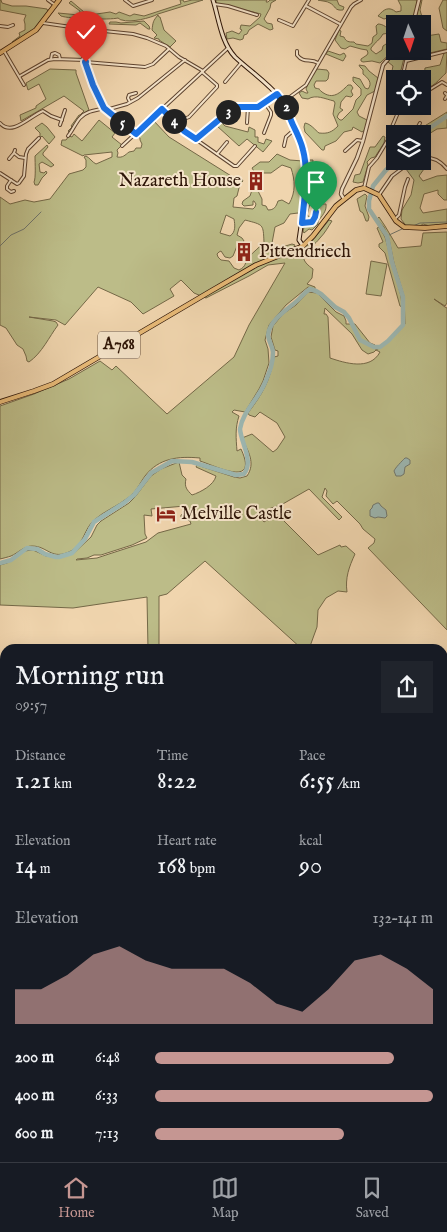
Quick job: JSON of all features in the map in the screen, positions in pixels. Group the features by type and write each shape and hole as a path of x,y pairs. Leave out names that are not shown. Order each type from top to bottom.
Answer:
{"main road":[{"path":"2,52 36,30 59,0"},
{"path":"213,0 228,48 241,63 277,94 283,102 303,150 305,188 299,240 302,246"},
{"path":"366,188 378,194 399,224 406,228 447,226"},
{"name":"A768","path":"0,402 34,392 58,381 256,265 302,246 313,236 336,206 356,190 366,188"}],"street":[{"path":"48,0 55,5"},
{"path":"125,0 133,6 152,0"},
{"path":"279,20 293,26 309,0"},
{"path":"352,0 354,4"},
{"path":"283,102 306,86 349,9 361,0"},
{"path":"415,15 419,0"},
{"path":"214,4 258,15"},
{"path":"306,6 340,24"},
{"path":"44,20 47,24 138,35 158,42 202,71 217,87 189,117 178,125"},
{"path":"0,26 8,27 13,24"},
{"path":"85,29 82,47 93,85 105,109 136,134"},
{"path":"122,146 228,48"},
{"path":"20,76 44,62 60,59 145,67 153,64 169,49"},
{"path":"297,51 297,55 303,61 315,61 318,63"},
{"path":"404,70 406,61 410,59 447,51"},
{"path":"2,52 20,76 24,85"},
{"path":"50,60 52,54 55,53 59,55 60,59"},
{"path":"68,136 76,122 87,112 105,109 138,98 185,60"},
{"path":"344,199 342,189 363,141 383,65 387,60"},
{"path":"225,82 241,63"},
{"path":"431,89 442,82 447,85"},
{"path":"130,102 129,95 136,93"},
{"path":"196,139 231,109 237,107 258,107 277,94"},
{"path":"264,133 271,115 265,103"},
{"path":"246,122 248,108"},
{"path":"162,109 184,131 236,167 255,146"},
{"path":"60,125 65,110"},
{"path":"0,124 5,128 12,128 43,111 62,120"},
{"path":"284,146 286,137 295,129"},
{"path":"0,173 18,184 23,178 28,149 39,138"},
{"path":"345,151 357,140 363,141"},
{"path":"217,154 227,142"},
{"path":"366,188 369,167 386,143"},
{"path":"9,159 14,152 25,158"},
{"path":"431,158 438,160 447,169"},
{"path":"302,223 312,222 316,215 317,203 323,187 324,169"},
{"path":"378,194 392,176 400,170"},
{"path":"396,218 399,215 408,179"},
{"path":"11,180 7,189 11,192 14,191"}],"green space":[{"path":"0,0 2,3 12,6 47,9 48,12 34,30 13,43 20,36 19,33 25,30 24,20 26,15 0,10"},
{"path":"180,0 184,2 203,0 151,17 126,21 118,18 72,18 61,16 58,13 79,15 80,11 69,3 71,1 90,15 110,12 116,14 119,12 130,16 134,14 144,16 181,4"},
{"path":"216,0 267,0 266,2 268,2 276,0 271,3 264,19 267,23 272,24 273,29 270,30 258,24 244,35 243,39 227,39 226,33 232,31 239,34 242,30 240,29 241,25 250,26 261,14 216,3"},
{"path":"318,0 337,0 339,5 344,7 343,10 338,10 329,2"},
{"path":"398,0 417,0 415,15 386,15 386,18 384,19 378,16 387,9 396,12 401,11"},
{"path":"420,0 422,0 420,10 421,15 417,15"},
{"path":"443,0 447,0 447,31 443,28 439,8"},
{"path":"158,15 164,30 176,41 170,47 159,39 154,38 157,35 152,30 154,20"},
{"path":"144,21 150,29 140,23 136,25 109,24 110,22"},
{"path":"378,24 386,27 386,34 383,34 371,48 376,54 386,44 386,57 380,63 361,61 367,55 367,50 350,46 345,49 341,48 335,40 339,30 341,31 340,36 344,37 347,41 368,46 377,34 376,26"},
{"path":"439,34 441,42 447,43 447,49 431,53 431,35"},
{"path":"328,51 340,55 344,53 346,56 343,61 326,54"},
{"path":"447,52 446,73 431,86 431,70 425,70 425,68 440,65 444,53"},
{"path":"390,60 404,60 401,70 392,70 393,66 388,62"},
{"path":"359,65 365,66 378,78 375,91 367,95 357,112 359,116 367,120 365,130 362,132 353,127 352,130 344,132 336,141 325,146 324,150 322,150 305,132 305,123 319,133 327,133 334,130 338,126 333,114 335,103 321,97 302,98 299,93 302,91 308,93 306,89 317,69 327,70 329,73 326,81 316,81 314,85 315,88 326,94 336,95 348,85 351,85 353,95 351,97 346,96 341,102 340,108 343,110 337,117 342,120 353,109 356,100 361,95 361,89 353,81 353,77 360,79 365,88 368,89 370,85"},
{"path":"50,69 76,70 89,110 79,117 70,133 68,131 71,126 84,111 64,96 21,121 20,115 36,108 46,99 39,84 28,90 26,83"},
{"path":"447,112 447,128 437,129 431,133 431,125 426,125"},
{"path":"99,120 115,133 112,137 122,145 117,150 117,157 122,157 136,148 141,148 140,138 136,135 153,120 169,137 236,179 241,178 243,181 240,184 237,196 234,198 233,207 253,209 256,204 254,201 253,205 244,206 242,204 250,196 252,190 257,189 262,199 262,205 270,210 274,208 278,201 282,200 289,204 294,186 291,168 282,165 271,173 255,173 252,168 260,162 269,162 277,154 290,160 303,161 300,218 298,213 290,214 284,223 275,227 272,243 279,248 292,244 295,245 270,256 268,259 272,260 302,249 313,240 329,220 332,221 304,256 304,260 313,269 312,278 307,284 315,287 315,289 308,287 286,305 269,325 265,340 269,363 263,381 245,412 234,410 232,412 239,416 236,429 237,451 241,449 245,468 241,472 234,472 200,461 200,458 184,457 163,462 150,470 131,495 94,520 79,544 71,551 64,554 54,554 42,548 29,546 11,556 0,559 0,406 69,379 100,361 112,370 116,366 167,414 234,357 249,325 285,263 268,265 206,298 194,293 181,280 170,289 174,296 143,314 131,302 98,287 65,325 56,320 29,317 53,321 58,325 38,354 29,362 27,361 23,349 17,345 6,328 0,325 0,197 10,204 25,200 34,202 50,199 69,174 83,170 86,167 84,157 86,156 96,164 112,157 112,152 83,156 61,145 62,140 66,140 69,136 72,137 74,134 82,141","holes":["226,215 234,219 235,226 230,236 220,233","245,220 259,224 263,228 264,242 239,270 234,268 229,261 221,260 217,254 221,251 225,257 230,258 233,256 237,246 244,241 237,235 239,228"]},
{"path":"221,122 225,126 248,132 249,127 255,130 255,137 258,137 258,142 264,144 266,139 272,141 263,152 247,139 239,146 217,126"},
{"path":"42,123 55,137 49,144 42,136 40,138 40,133 35,128"},
{"path":"383,136 385,137 384,143 375,157 367,162 368,165 363,182 353,182 355,175 360,174 370,147 375,147"},
{"path":"47,145 48,147 43,155 54,165 51,167 42,162 39,164 40,172 44,173 46,171 47,173 38,185 35,185 35,156"},
{"path":"307,160 313,160 312,174 320,177 320,180 313,181 307,215 311,218 308,221 304,221"},
{"path":"407,170 423,170 419,176 423,181 447,175 447,200 444,200 438,194 438,190 424,194 420,208 423,213 447,209 447,224 430,226 423,224 407,227 401,219 402,210 411,195 414,180"},
{"path":"365,194 367,196 365,206 369,217 368,221 366,221 363,213 360,211 357,199"},
{"path":"319,204 326,204 324,213 312,230 309,229 304,233 305,224 309,224 316,218"},
{"path":"379,217 398,248 421,246 423,233 447,232 447,303 445,306 434,299 447,308 447,630 368,548 374,543 375,539 337,501 333,504 326,496 327,491 325,488 322,497 342,517 339,520 309,489 259,516 264,522 277,514 318,555 340,545 341,547 346,546 355,554 348,573 347,592 338,591 326,598 318,610 317,627 311,644 296,644 205,561 167,594 159,596 159,644 148,644 147,597 73,608 0,605 0,565 14,559 24,551 33,550 46,556 60,558 74,553 91,537 101,521 129,503 151,476 161,469 179,462 182,475 186,479 186,488 192,495 210,485 216,476 196,467 197,465 234,477 247,476 250,471 251,462 249,452 242,438 252,434 273,452 277,449 285,437 277,423 260,412 255,417 248,413 265,386 274,357 278,356 278,351 275,350 271,337 273,326 283,314 296,305 308,292 317,293 336,312 344,316 346,324 355,324 370,343 375,345 376,350 395,335 405,324 404,296 384,227 377,219","holes":["325,308 352,334 362,350 368,354 376,350 380,352 376,358 364,364 343,362 330,358 328,317 324,314","185,506 185,512 181,515 181,518 190,521 191,524 158,533 146,542 97,558 76,560 101,555 147,538 144,515 152,516 151,509"]},
{"path":"379,227 385,237 401,296 402,307 400,306 385,253 379,247 379,244 383,242 377,228"},
{"path":"371,261 387,264 381,296 366,294"}],"water":[{"path":"405,458 410,460 410,464 405,467 404,474 396,476 394,471"},
{"path":"377,503 386,510 387,516 385,518 370,516 370,510"}],"waterway":[{"path":"431,127 447,116"},
{"path":"0,563 11,560 27,548 37,549 45,554 56,557 72,553 85,539 94,522 124,503 134,495 151,473 172,461 192,462 236,475 244,474 248,463 240,429 245,414 263,386 271,367 273,352 268,337 269,330 277,318 310,289 321,294 335,307 344,312 360,340 374,347 380,347 388,341 403,325 403,297 392,262 387,236 369,209 373,186 386,170"},
{"path":"0,246 11,235 24,229 41,212"},
{"path":"413,226 420,223 447,222"},
{"path":"387,236 402,229"}],"place":[{"name":"Nazareth House","path":"256,181"},
{"name":"Pittendriech","path":"244,252"},
{"name":"Melville Castle","path":"166,514"}],"route":[{"path":"86,62 90,77 104,108 136,134 162,109 184,131 196,139 233,108 258,107 277,94 288,111 304,155 305,188 302,223 312,222 316,212"}]}
